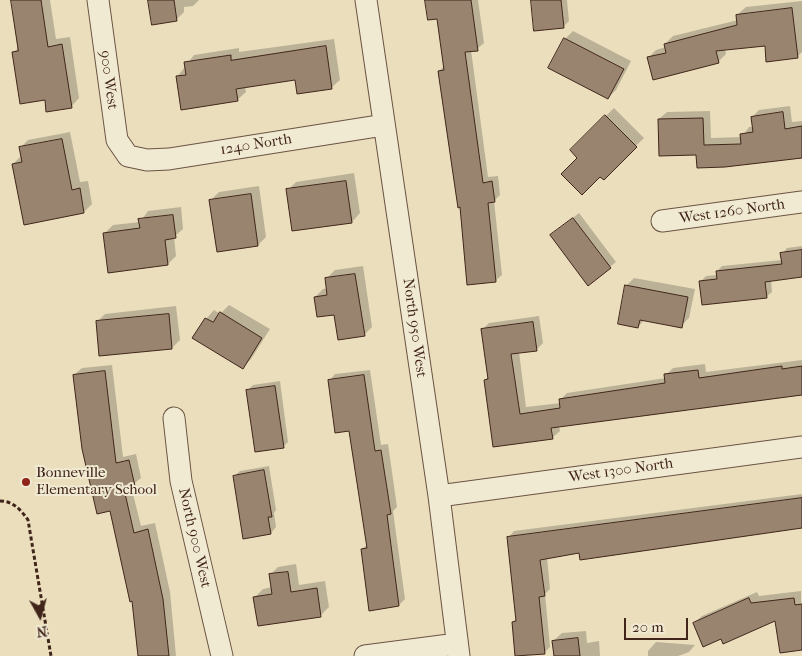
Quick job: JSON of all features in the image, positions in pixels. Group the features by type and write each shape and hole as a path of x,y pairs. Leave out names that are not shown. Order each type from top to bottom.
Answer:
{"street":[{"name":"900 West","path":"98,0 117,140 128,156"},
{"name":"North 950 West","path":"366,0 439,496 458,650"},
{"name":"1240 North","path":"128,156 147,160 169,159 384,125"},
{"name":"West 1260 North","path":"662,221 802,202"},
{"name":"North 900 West","path":"174,418 181,481 222,656"},
{"name":"West 1300 North","path":"439,496 802,447"},
{"path":"365,656 458,650"}],"path":[{"path":"0,500 12,504 21,510 28,520 51,656"}],"building":[{"path":"11,0 41,0 48,47 62,44 72,108 46,112 45,100 20,104 12,52 18,51"},
{"path":"148,0 174,0 177,21 152,25"},
{"path":"425,0 471,0 478,51 465,52 483,183 492,181 495,202 488,203 496,282 467,285 460,207 458,208 438,71 444,70 437,19 428,20"},
{"path":"531,0 561,0 564,28 534,31"},
{"path":"792,8 798,58 766,62 765,46 716,51 719,63 653,80 647,57 666,53 664,44 737,25 736,15"},
{"path":"564,38 624,69 608,99 548,68"},
{"path":"326,46 332,89 297,94 295,80 236,89 238,101 181,110 176,76 186,75 184,62 231,55 231,60"},
{"path":"783,112 785,129 802,126 802,158 725,167 697,168 696,155 659,156 658,119 703,118 704,145 741,144 740,134 753,132 751,117"},
{"path":"605,115 637,147 604,180 600,177 582,195 561,174 577,158 570,150"},
{"path":"62,139 72,190 80,188 84,213 24,225 12,164 22,162 19,147"},
{"path":"346,181 352,223 292,231 286,189"},
{"path":"251,194 258,246 217,252 209,200"},
{"path":"173,215 176,238 165,240 168,265 108,273 103,233 140,228 138,219"},
{"path":"573,218 611,268 588,286 550,235"},
{"path":"802,250 802,277 765,282 767,298 702,305 699,281 717,279 716,271 782,264 780,253"},
{"path":"355,274 365,336 338,340 334,315 317,317 314,297 327,295 325,278"},
{"path":"625,285 688,297 682,328 640,320 638,328 618,324"},
{"path":"220,312 262,338 243,369 192,338 205,318 213,322"},
{"path":"169,314 172,349 99,356 96,321"},
{"path":"533,322 537,351 511,354 520,414 560,408 559,399 665,383 664,374 698,370 699,378 782,366 782,369 802,366 802,395 551,428 553,439 493,447 484,380 488,379 481,329"},
{"path":"105,371 116,463 129,460 135,486 124,489 134,533 148,529 163,599 169,656 138,656 132,601 130,602 110,511 97,514 82,449 73,375"},
{"path":"364,375 375,451 381,450 391,514 387,515 399,606 369,611 361,549 367,548 349,431 335,433 328,380"},
{"path":"275,386 284,448 255,452 246,390"},
{"path":"264,470 272,517 268,517 271,534 243,539 233,476"},
{"path":"802,498 802,528 580,560 579,553 540,560 545,596 539,597 545,654 515,656 512,622 516,621 507,537"},
{"path":"288,572 291,592 317,588 321,617 258,626 253,597 272,594 269,574"},
{"path":"749,598 751,603 794,598 795,605 802,604 802,650 780,653 775,621 723,644 721,639 703,647 693,623"},
{"path":"578,638 580,656 554,656 552,641"}],"place":[{"name":"Bonneville Elementary School","path":"26,482"}]}
